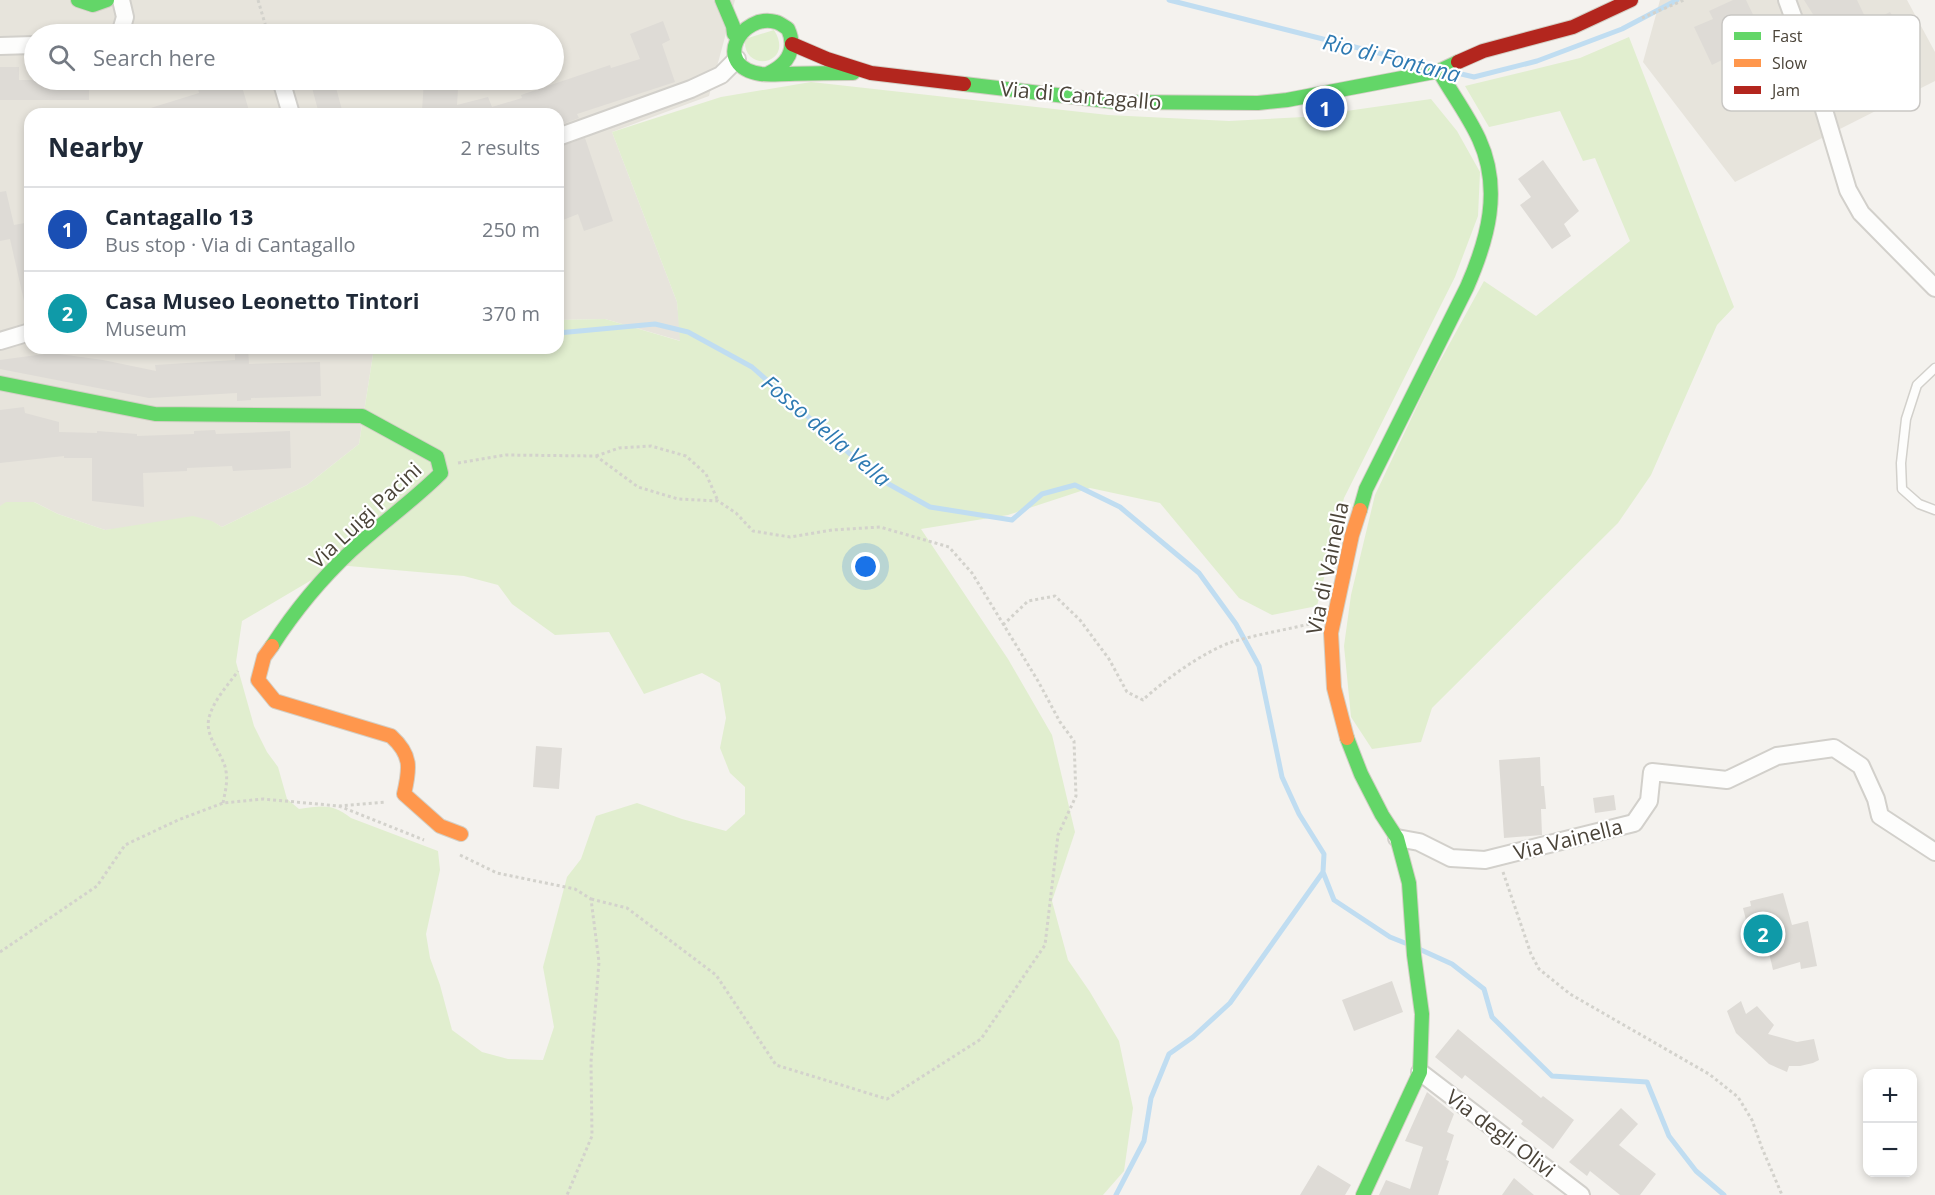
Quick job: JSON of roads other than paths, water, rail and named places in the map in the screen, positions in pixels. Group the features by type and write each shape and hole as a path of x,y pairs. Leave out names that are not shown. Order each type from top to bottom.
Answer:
{"street":[{"path":"78,0 93,5 107,0"},
{"path":"121,0 125,17 123,24"},
{"path":"722,0 733,26 733,43 737,59 751,71 760,74 834,75 867,72"},
{"path":"1438,71 1483,51 1574,27 1631,0"},
{"path":"1787,0 1792,15"},
{"path":"734,34 745,20 760,12 780,20 791,35 791,54 786,63 769,73"},
{"path":"792,44 827,59 867,72"},
{"path":"0,46 24,45"},
{"path":"564,135 692,89 720,75 737,59"},
{"name":"Via di Cantagallo","path":"867,72 1116,102 1258,103 1287,100 1438,71"},
{"name":"Via di Vainella","path":"1363,1195 1420,1072 1422,1014 1414,955 1409,883 1397,838 1361,774 1343,729 1334,688 1331,633 1352,535 1366,489 1467,287 1482,253 1492,211 1493,181 1483,147 1438,71"},
{"path":"284,90 289,108"},
{"path":"1824,111 1848,190 1861,213 1935,288"},
{"path":"0,341 24,334"},
{"name":"Via Luigi Pacini","path":"0,382 155,414 362,416 437,457 441,473 351,551 291,617 264,657 258,680 275,701 391,736 402,745 408,756 404,794 440,826 462,834"},
{"name":"Via Vainella","path":"1397,838 1419,842 1451,858 1485,860 1634,823 1649,801 1652,772 1727,780 1777,756 1834,748 1861,766 1876,799 1880,816 1935,852"},
{"name":"Via degli Olivi","path":"1420,1072 1581,1195"}],"lane":[{"path":"1935,368 1917,385 1906,418 1901,462 1902,489 1919,504 1935,510"}],"waterway":[{"name":"Rio di Fontana","path":"1169,0 1422,64"},
{"name":"Rio di Fontana","path":"1457,73 1474,77 1537,61 1622,29 1677,0"},
{"name":"Fosso della Vella","path":"564,332 655,324 688,332 752,367 876,477 930,507 1012,520 1042,494 1075,485 1120,507 1199,573 1236,624 1259,666 1282,777 1299,814 1324,854 1323,872 1334,900 1390,937 1405,943"},
{"path":"1116,1195 1144,1141 1151,1098 1169,1054 1193,1037 1230,1003 1323,872"},
{"path":"1419,949 1452,964 1484,989 1492,1017 1552,1076 1647,1082 1669,1136 1696,1171 1724,1195"}],"place":[{"name":"Cantagallo 13","path":"1325,108"},
{"name":"Casa Museo Leonetto Tintori","path":"1763,934"}]}
